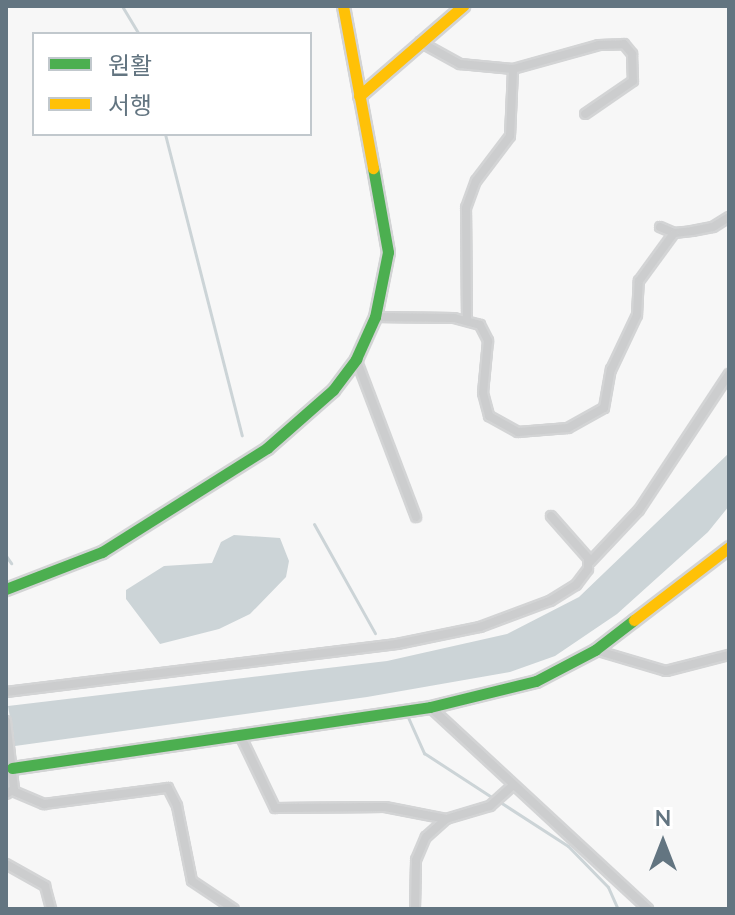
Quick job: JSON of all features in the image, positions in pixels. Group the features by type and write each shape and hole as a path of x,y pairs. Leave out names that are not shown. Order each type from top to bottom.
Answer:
{"main road":[{"path":"6,589 102,552 256,456 323,400 356,359 375,317 388,252 343,6"},
{"path":"359,96 463,6"},
{"path":"12,768 430,707 536,681 595,650 729,547"}],"street":[{"path":"420,42 460,64 513,69 599,45 624,44 632,54 633,81 585,114"},
{"path":"467,320 466,208 476,181 504,151 510,136 513,69"},
{"path":"660,227 674,233 713,227 729,217"},
{"path":"375,317 467,320 480,325 488,341 483,393 489,416 518,432 568,428 592,419 608,398 611,370 637,315 644,269 674,233"},
{"path":"356,359 416,517"},
{"path":"6,692 384,646 480,627 550,601 576,585 590,562 639,510 729,374"},
{"path":"551,516 590,562"},
{"path":"595,650 666,671 729,655"},
{"path":"430,707 648,909"},
{"path":"6,721 12,768 9,793 44,804 168,788 192,881 234,909"},
{"path":"240,735 275,808 385,807 446,819 490,806 513,785"},
{"path":"415,909 419,848 446,819"},
{"path":"6,864 45,886 51,909"}],"shaded area":[{"path":"729,453 729,506 708,532 617,614 555,656 510,672 367,697 15,746 8,706 387,661 507,634 579,597"},
{"path":"234,535 280,538 289,561 286,577 250,614 219,629 160,644 126,599 126,590 164,566 212,563 221,542"}],"waterway":[{"path":"122,6 138,32"},
{"path":"166,136 242,435"},
{"path":"314,524 375,633"},
{"path":"6,556 11,563"},
{"path":"407,715 424,753 493,798"},
{"path":"500,802 568,846 608,887 618,909"}],"traffic: fast":[{"path":"6,589 102,552 267,448 333,390 356,359 375,317 388,252 373,168"},
{"path":"12,768 430,707 536,681 595,650 634,620"}],"traffic: slow":[{"path":"343,6 373,168"},
{"path":"359,96 463,6"},
{"path":"634,620 729,547"}]}
